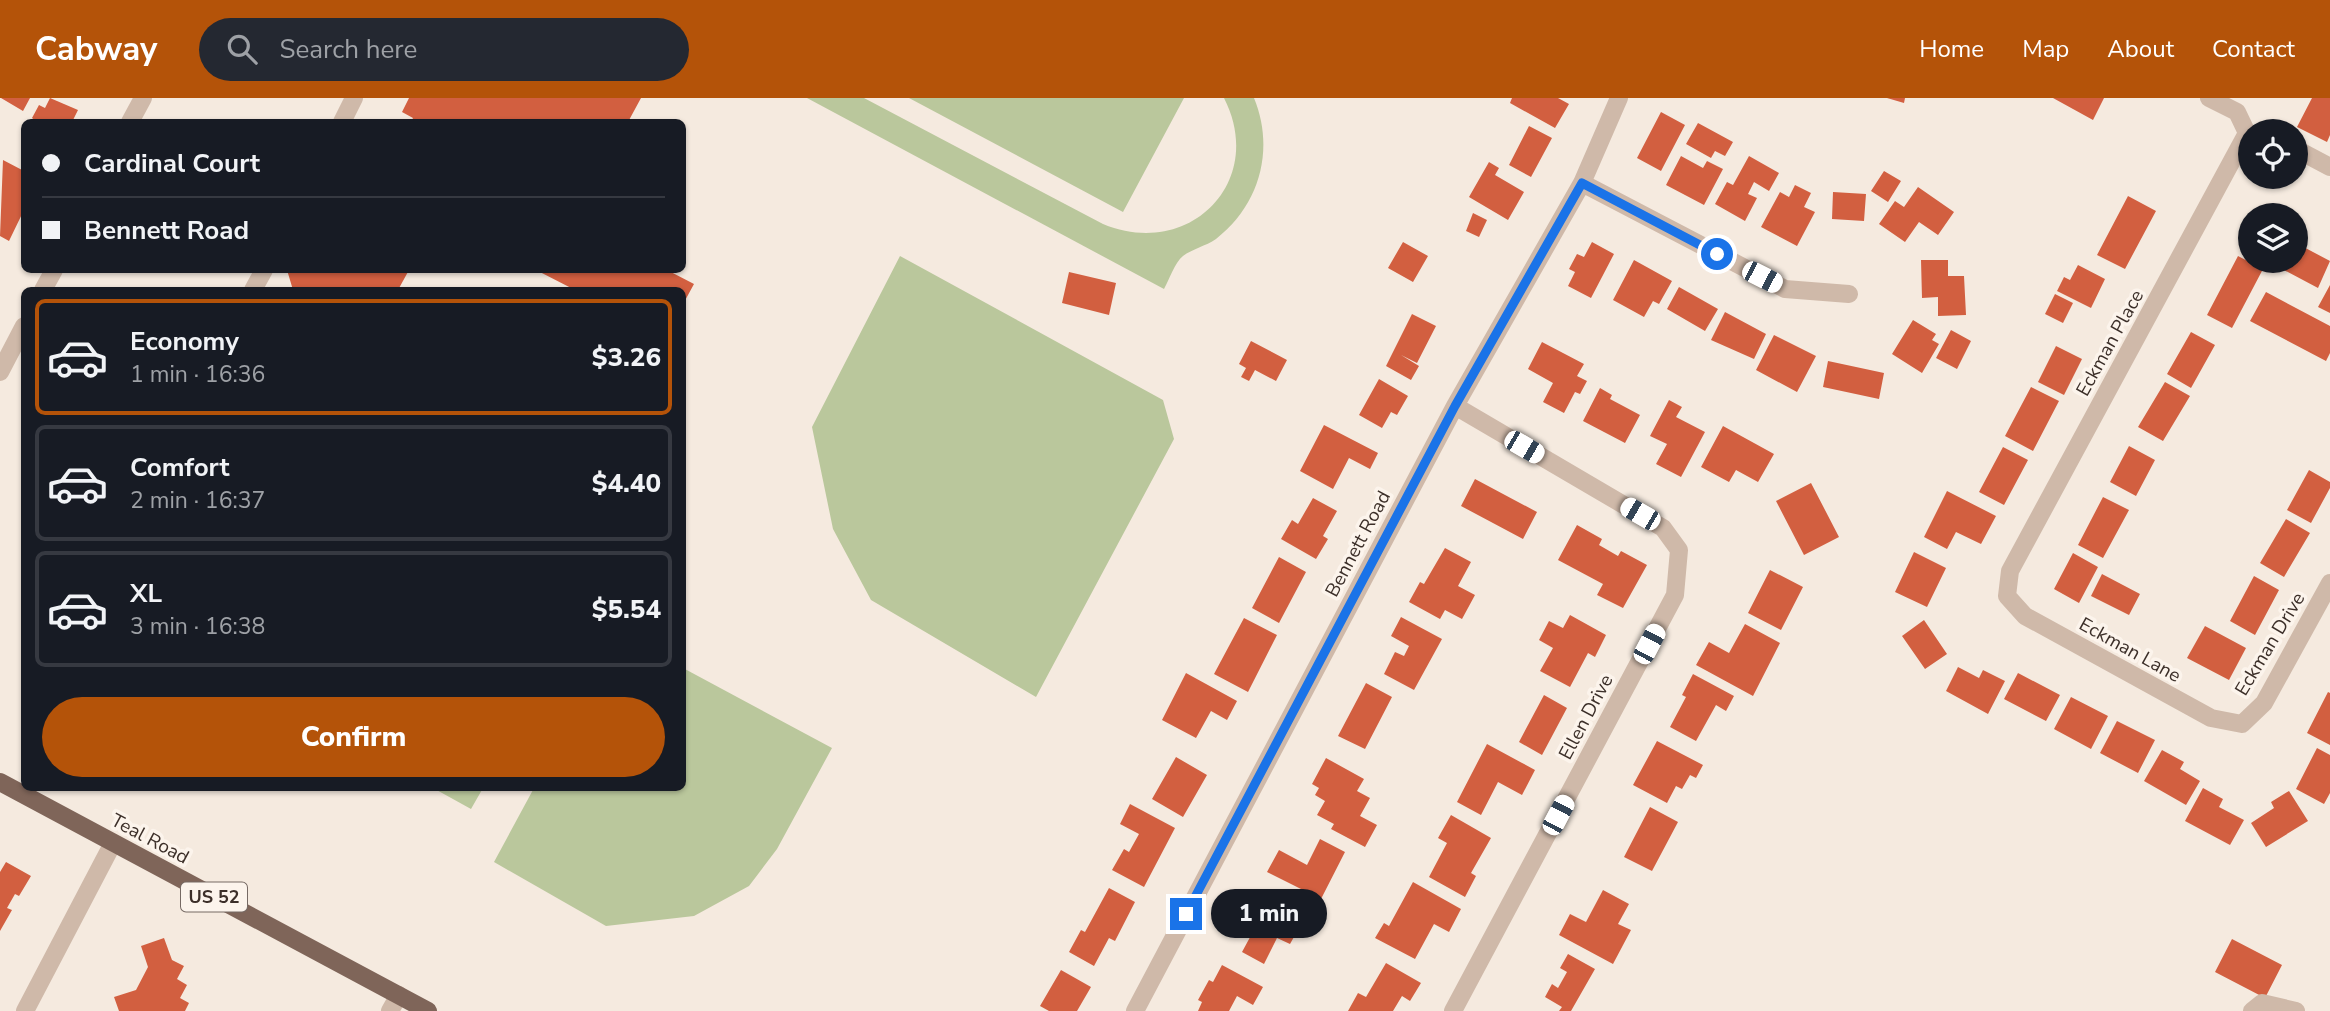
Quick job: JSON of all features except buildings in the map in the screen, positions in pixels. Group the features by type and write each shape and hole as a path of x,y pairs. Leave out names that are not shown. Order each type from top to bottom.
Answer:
{"main road":[{"name":"Teal Road","path":"0,782 394,1003 428,1011"}],"street":[{"path":"132,119 143,98"},
{"path":"344,119 354,98"},
{"name":"Bennett Road","path":"1135,1011 1455,406 1582,183 1619,98"},
{"name":"Eckman Place","path":"2208,98 2237,111 2241,119"},
{"name":"Eckman Place","path":"2007,596 2010,571 2238,153"},
{"path":"2308,155 2330,167"},
{"path":"1582,183 1785,289 1849,294"},
{"path":"0,372 18,352"},
{"name":"Ellen Drive","path":"1453,1011 1675,595 1679,550 1663,528 1455,406"},
{"name":"Eckman Drive","path":"2242,724 2264,703 2330,583"},
{"name":"Eckman Lane","path":"2007,596 2025,616 2211,718 2242,724"},
{"path":"25,1011 114,844"},
{"path":"2252,1011 2262,1003 2296,1011"}],"green space":[{"path":"807,98 864,98 1103,224 1135,232 1164,231 1190,222 1212,206 1227,184 1235,158 1235,129 1224,98 1254,98 1260,117 1263,156 1253,193 1243,210 1216,239 1180,259 1164,289"},
{"path":"909,98 1184,98 1123,212"},
{"path":"900,256 1163,400 1174,439 1036,697 871,600 833,529 812,427"},
{"path":"686,670 832,748 777,849 749,886 694,916 606,926 494,862 532,791 686,791"},
{"path":"438,791 481,791 471,809"}],"route":[{"path":"1186,914 1455,406 1582,183 1717,254"}]}
